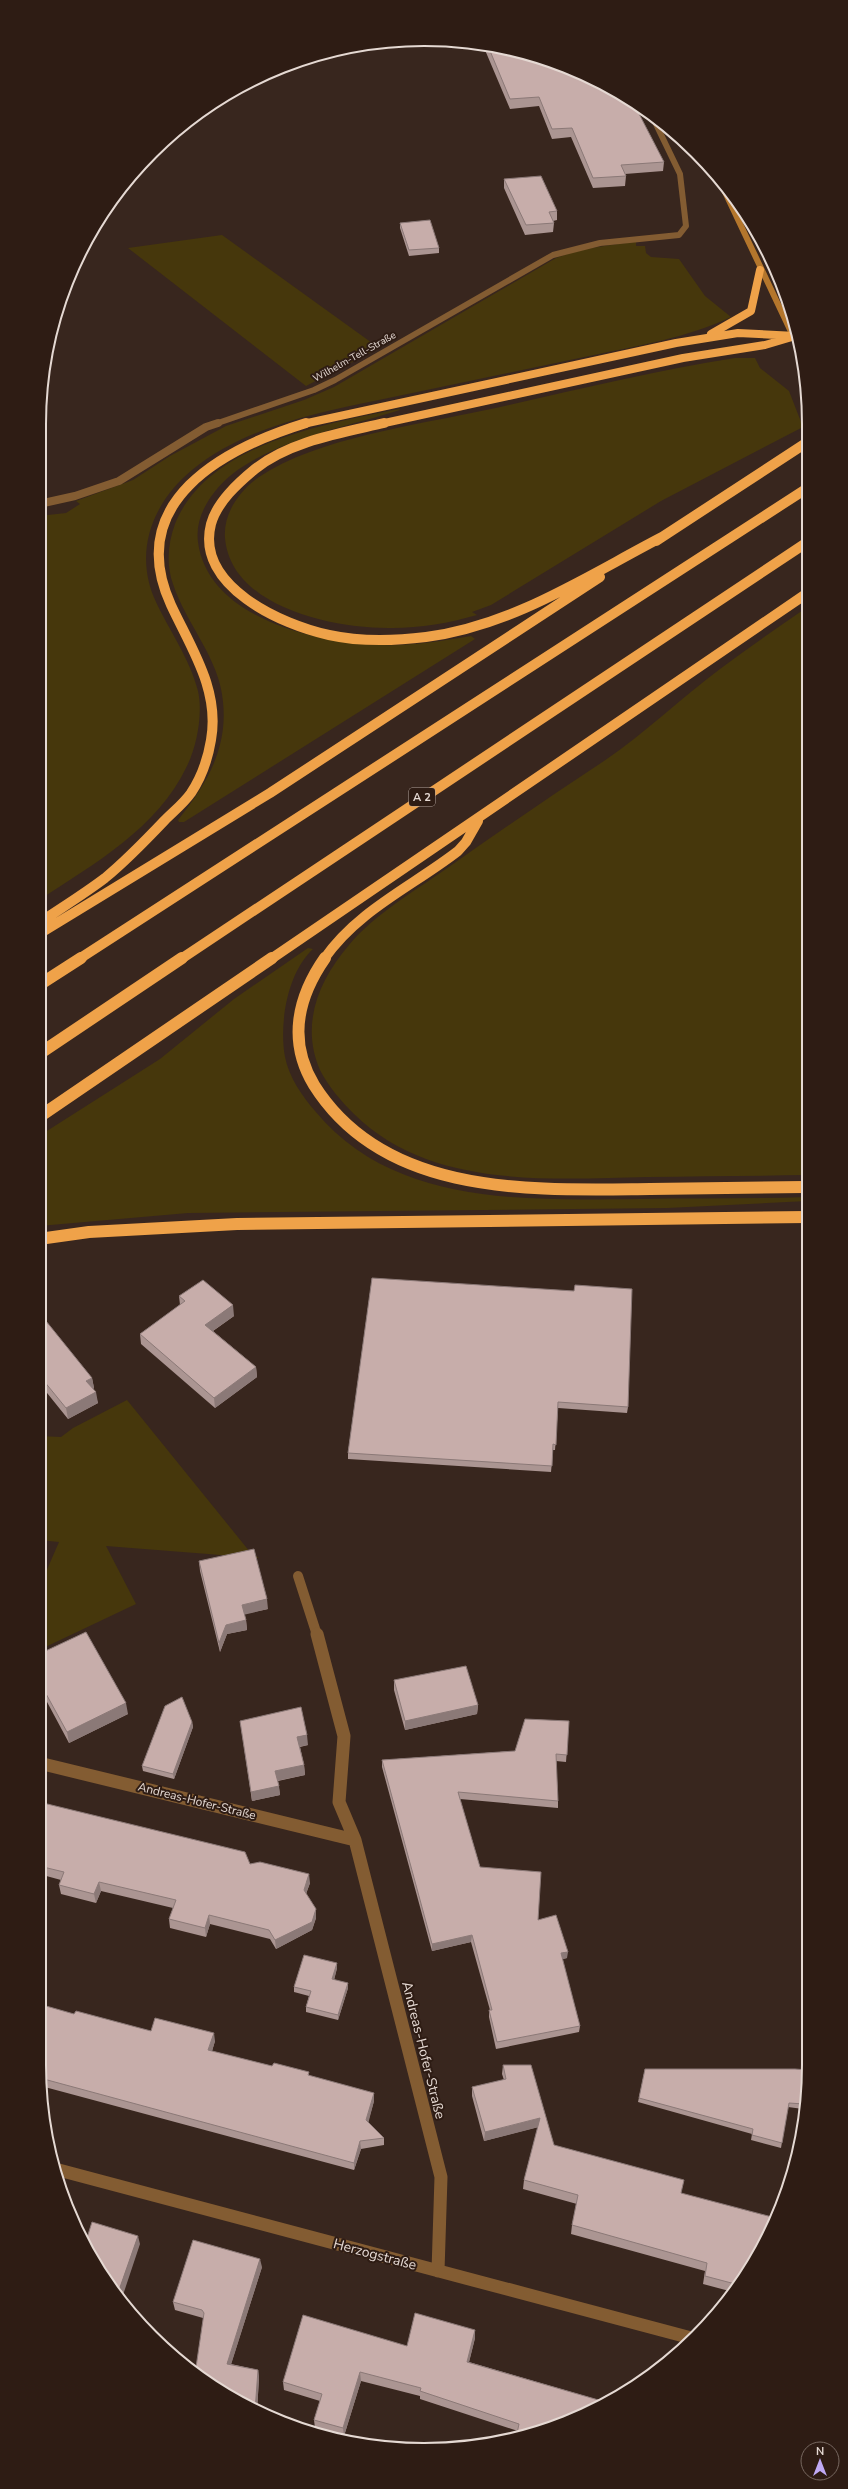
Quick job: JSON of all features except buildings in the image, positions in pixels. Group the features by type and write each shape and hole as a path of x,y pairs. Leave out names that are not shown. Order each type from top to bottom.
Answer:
{"highway":[{"path":"702,339 751,311 760,270"},
{"path":"46,918 106,877 153,832 190,794 204,763 211,739 213,710 210,687 163,586 156,564 158,545 164,522 178,498 195,478 227,456 266,436 298,424 463,388 702,339 754,332 791,336"},
{"path":"662,537 499,623 457,632 370,639 330,636 292,625 260,610 235,593 220,576 212,556 210,538 212,521 218,508 235,486 257,468 279,455 314,442 422,414 702,354 773,344 792,337"},
{"path":"46,930 270,793 802,446"},
{"path":"46,980 802,492"},
{"name":"A 2","path":"46,1049 480,757 802,546"},
{"path":"46,1112 802,597"},
{"path":"479,818 463,847 369,911 346,932 331,947 306,991 298,1017 297,1040 302,1062 318,1091 336,1112 362,1138 389,1155 424,1170 469,1180 550,1189 596,1190 802,1187"},
{"path":"46,1238 89,1232 237,1224 802,1217"}],"main road":[{"path":"729,200 760,270 789,327"}],"street":[{"name":"Wilhelm-Tell-Straße","path":"46,502 75,496 119,481 206,427 314,390 335,380 501,283 567,249 609,241 679,235 686,226 680,174 657,127"},
{"name":"Andreas-Hofer-Straße","path":"298,1576 322,1651 344,1736 339,1802 355,1840 441,2177 438,2271"},
{"name":"Andreas-Hofer-Straße","path":"46,1765 355,1840"},
{"name":"Herzogstraße","path":"61,2171 686,2337"}],"shaded area":[{"path":"222,235 379,348 306,386 128,248"},
{"path":"636,242 636,246 645,246 646,253 651,257 679,259 705,296 731,317 697,331 661,341 303,417 256,433 233,443 192,470 178,483 166,498 157,513 150,530 146,565 149,584 156,602 185,656 198,691 200,709 194,749 191,758 175,788 142,826 123,843 46,896 46,515 66,513 80,504 76,501 133,480 170,456 226,426 304,400 334,387 556,258 585,249"},
{"path":"735,358 755,358 760,368 789,391 802,428 661,501 491,605 472,612 477,615 414,627 392,628 343,624 289,610 265,598 246,582 232,562 225,538 225,529 230,511 239,495 259,477 309,452 368,434 486,410 641,375"},
{"path":"400,410 297,441 257,458 230,476 222,483 208,501 199,521 198,542 206,568 222,590 244,608 270,622 298,632 327,639 381,645 415,644 471,636 475,639 184,822 179,822 178,820 198,793 213,766 222,735 224,719 221,686 216,671 179,599 169,569 169,546 175,524 191,497 213,474 240,456 271,442 304,431 337,422"},
{"path":"802,611 802,1175 570,1179 531,1178 492,1174 454,1167 418,1156 384,1138 344,1104 327,1082 320,1070 314,1053 312,1019 316,1003 321,988 338,959 359,934 382,913 604,761 720,669"},
{"path":"308,948 313,949 304,959 297,971 291,985 284,1015 283,1044 285,1057 290,1072 305,1099 315,1111 347,1142 383,1165 423,1181 465,1191 509,1197 553,1199 802,1197 802,1201 667,1208 188,1213 46,1225 46,1132 160,1059 234,999"},
{"path":"127,1400 250,1552 259,1558 106,1546 136,1604 46,1647 46,1572 59,1542 46,1541 46,1436 61,1437 73,1428"}]}
